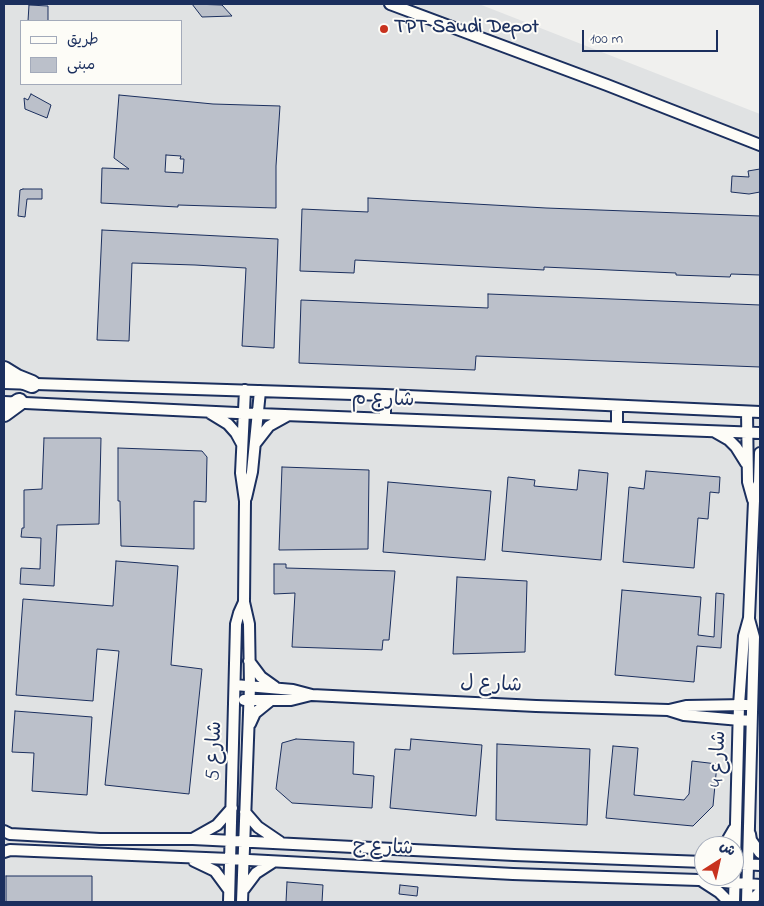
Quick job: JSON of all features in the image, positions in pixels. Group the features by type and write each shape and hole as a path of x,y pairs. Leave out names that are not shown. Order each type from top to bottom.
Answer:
{"main road":[{"path":"4,370 16,378 32,384"},
{"path":"4,413 11,402"}],"street":[{"path":"390,4 616,88 760,145"},
{"name":"شارع م","path":"4,383 385,395 760,412"},
{"name":"شارع 5","path":"242,902 244,890 247,732 250,686 249,624 244,602 245,502 242,480 242,444 245,390"},
{"name":"شارع 5","path":"245,502 251,480 260,391"},
{"path":"385,395 385,419"},
{"name":"شارع م","path":"11,402 244,414 760,433"},
{"path":"617,406 617,427"},
{"path":"207,412 228,424 242,444"},
{"name":"شارع 4","path":"747,412 748,482 754,501"},
{"path":"255,444 269,426 290,415"},
{"path":"712,430 729,440 747,464"},
{"name":"شارع 4","path":"735,836 744,636 749,618 754,501 759,483 760,453"},
{"name":"شارع 5","path":"229,902 236,624 244,602"},
{"name":"شارع 4","path":"748,902 748,830 754,638 749,618"},
{"path":"249,660 261,677 278,688"},
{"name":"شارع ل","path":"235,685 278,688 312,695 536,706 668,710 686,706 752,706"},
{"name":"شارع ل","path":"234,700 291,700 312,695"},
{"path":"247,732 255,713 271,700"},
{"name":"شارع ل","path":"668,710 684,715 752,721"},
{"path":"193,839 217,826 232,808"},
{"path":"245,812 258,827 281,842"},
{"path":"730,836 735,826"},
{"path":"748,830 751,840 760,853"},
{"name":"شارع ج","path":"4,831 10,834 100,839 193,839 281,842 514,855 694,862"},
{"path":"100,839 101,855"},
{"path":"384,867 386,848"},
{"name":"شارع ج","path":"4,852 10,850 274,861 513,874 694,880"},
{"path":"513,874 514,855"},
{"path":"186,858 215,871 229,890"},
{"path":"244,890 256,873 274,861"},
{"path":"744,864 760,865"},
{"name":"شارع ج","path":"744,884 760,885"},
{"path":"709,886 719,892 729,902"},
{"name":"شارع 4","path":"734,886 734,902"},
{"path":"748,902 760,892"}],"shaded area":[{"path":"4,4 479,4 760,114 760,902 4,902"}],"building":[{"path":"192,4 222,5 232,16 202,17"},
{"path":"29,5 48,6 48,20 28,20"},
{"path":"31,94 51,105 47,118 25,109 24,98 28,100"},
{"path":"119,95 213,104 280,106 276,166 276,208 178,205 178,207 101,203 102,168 129,169 114,158","holes":["166,155 181,156 180,159 184,159 183,173 165,172"]},
{"path":"760,169 760,192 749,194 731,192 732,176 749,177 748,171"},
{"path":"42,189 42,199 27,199 25,217 18,216 20,190"},
{"path":"368,198 546,208 760,216 760,275 731,274 730,277 676,275 676,273 544,267 544,270 355,260 354,273 300,271 302,209 368,212"},
{"path":"102,230 278,239 274,348 242,346 246,268 195,265 132,263 129,341 97,340"},
{"path":"488,294 760,305 760,367 476,356 475,370 299,363 301,300 488,308"},
{"path":"44,438 101,438 99,524 57,525 54,586 20,584 21,568 40,569 41,538 21,537 22,528 24,528 24,490 42,489"},
{"path":"118,448 202,451 207,457 206,502 194,501 194,549 121,546 120,501 118,501"},
{"path":"282,467 369,470 368,549 279,550"},
{"path":"579,470 608,473 601,560 502,551 508,477 535,480 534,486 577,490"},
{"path":"646,471 720,477 719,493 710,492 708,519 698,518 694,568 623,562 629,487 644,489"},
{"path":"388,482 491,491 485,560 383,552"},
{"path":"116,561 178,566 171,665 202,669 189,794 105,785 119,651 97,649 93,701 16,695 23,599 113,606"},
{"path":"274,564 286,564 286,568 395,571 389,640 383,640 382,650 292,647 295,593 274,594"},
{"path":"457,577 527,581 525,652 453,654"},
{"path":"622,590 701,597 698,635 714,637 716,593 724,594 721,648 697,646 694,682 615,675"},
{"path":"15,711 92,717 87,795 32,791 34,753 12,752"},
{"path":"296,739 354,742 353,774 374,776 372,808 292,803 276,789 282,743"},
{"path":"411,739 482,745 476,816 390,808 395,749 410,750"},
{"path":"497,744 590,749 587,825 496,820"},
{"path":"613,746 638,748 634,795 684,800 689,794 692,761 717,764 713,806 693,826 606,818"},
{"path":"6,876 92,876 92,902 6,902"},
{"path":"287,882 323,885 322,902 286,902"},
{"path":"400,885 418,887 417,896 399,894"}],"place":[{"name":"TPT Saudi Depot","path":"384,29"}]}
